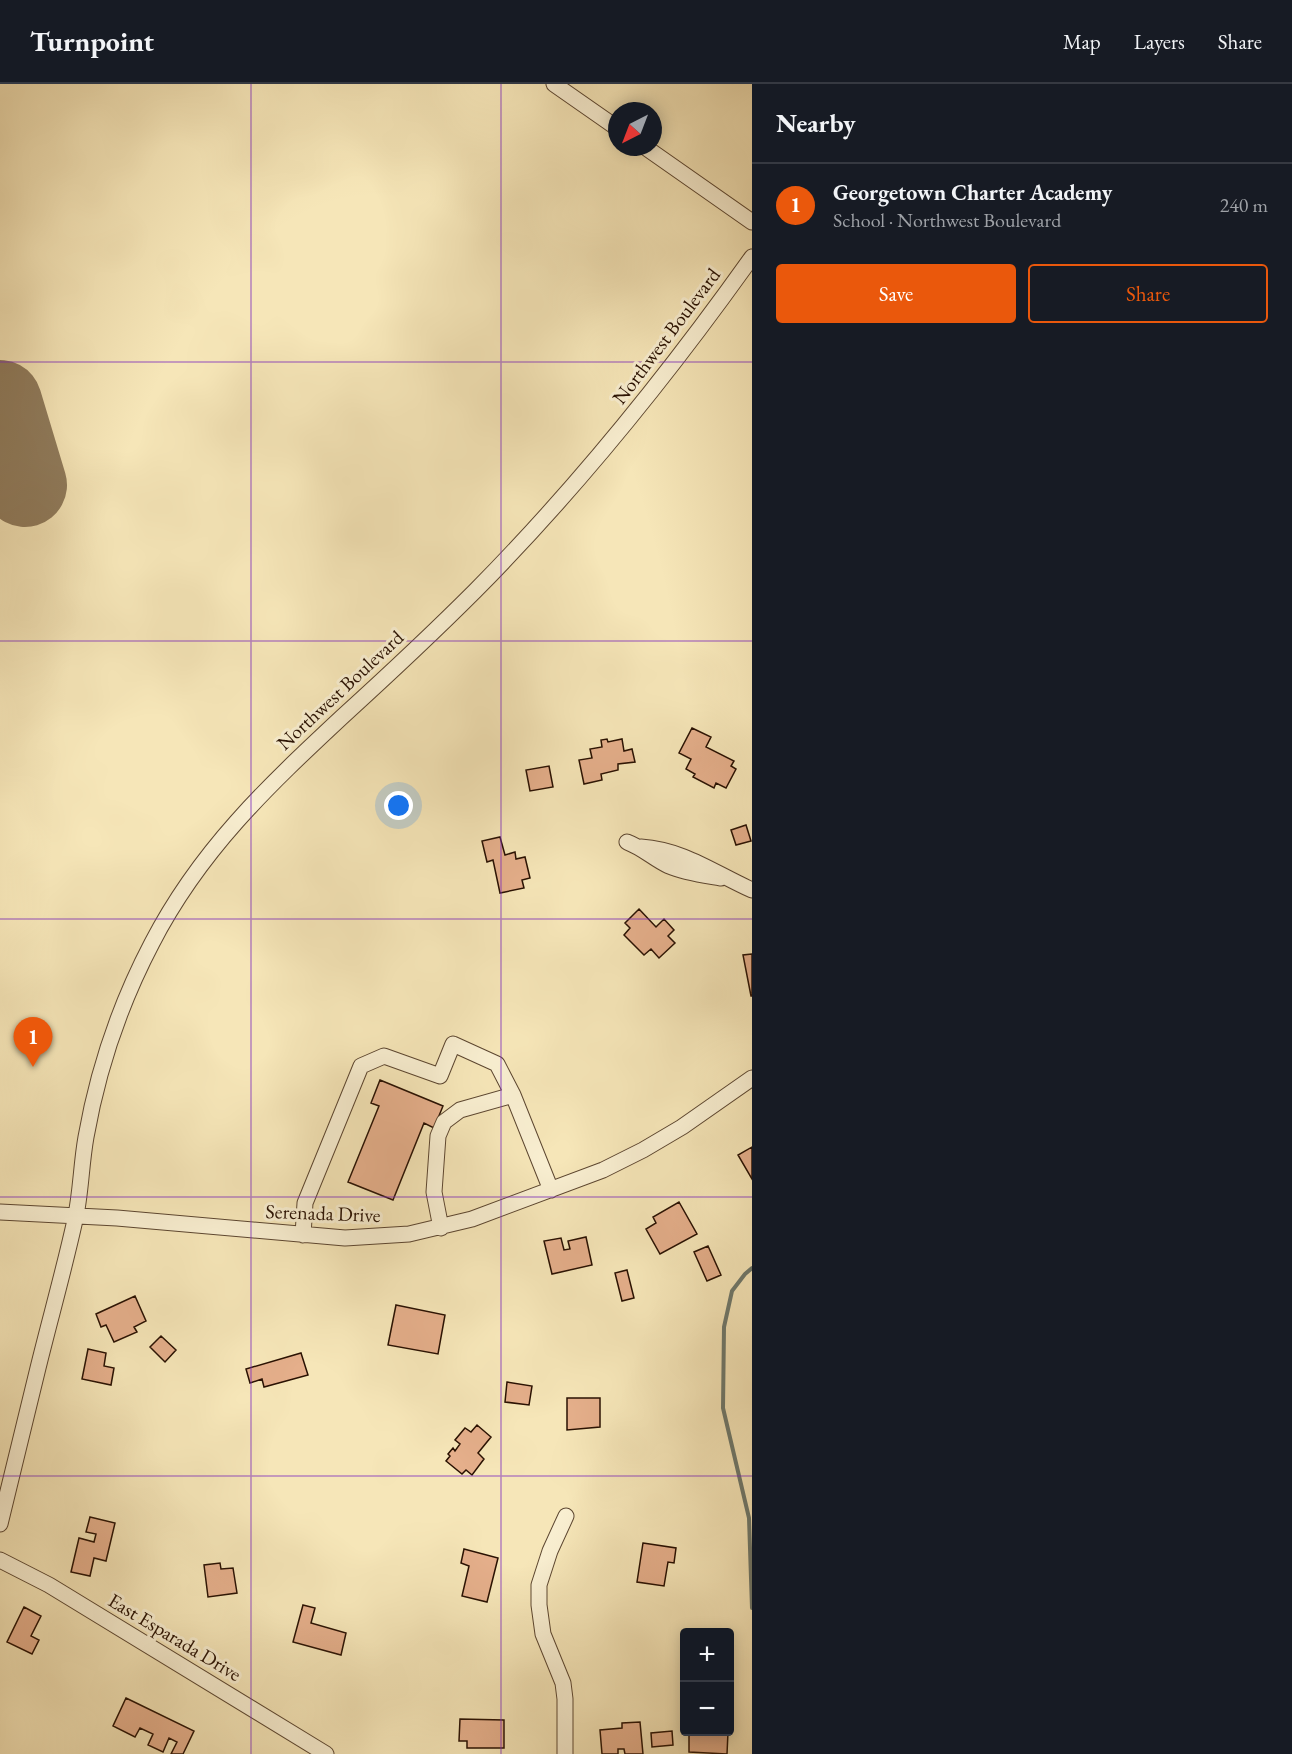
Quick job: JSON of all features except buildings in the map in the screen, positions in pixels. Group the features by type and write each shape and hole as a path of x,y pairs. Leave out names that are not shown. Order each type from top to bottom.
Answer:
{"street":[{"path":"554,84 608,122"},
{"path":"658,156 752,222"},
{"name":"Northwest Boulevard","path":"0,1524 76,1217 86,1136 104,1059 135,976 153,939 183,889 243,813 473,592 580,478 682,353 752,257"},
{"path":"634,845 682,871 730,880 752,890"},
{"path":"303,1235 306,1203 361,1066 384,1056 440,1076 453,1044 497,1064 513,1095 551,1190"},
{"name":"Serenada Drive","path":"0,1212 117,1218 345,1238 377,1238 441,1228 472,1219 603,1170 682,1127 752,1078"},
{"path":"441,1228 434,1192 438,1136 444,1122 460,1110 513,1095"},
{"path":"565,1754 563,1683 543,1634 538,1605 539,1585 550,1551 566,1516"},
{"name":"East Esparada Drive","path":"0,1560 49,1585 326,1754"}],"waterway":[{"path":"752,1268 732,1291 724,1327 723,1408 749,1518 752,1608"}],"taxiway":[{"path":"0,477 17,457"}],"runway":[{"path":"0,402 25,485"}],"place":[{"name":"Georgetown Charter Academy","path":"33,1067"}]}
